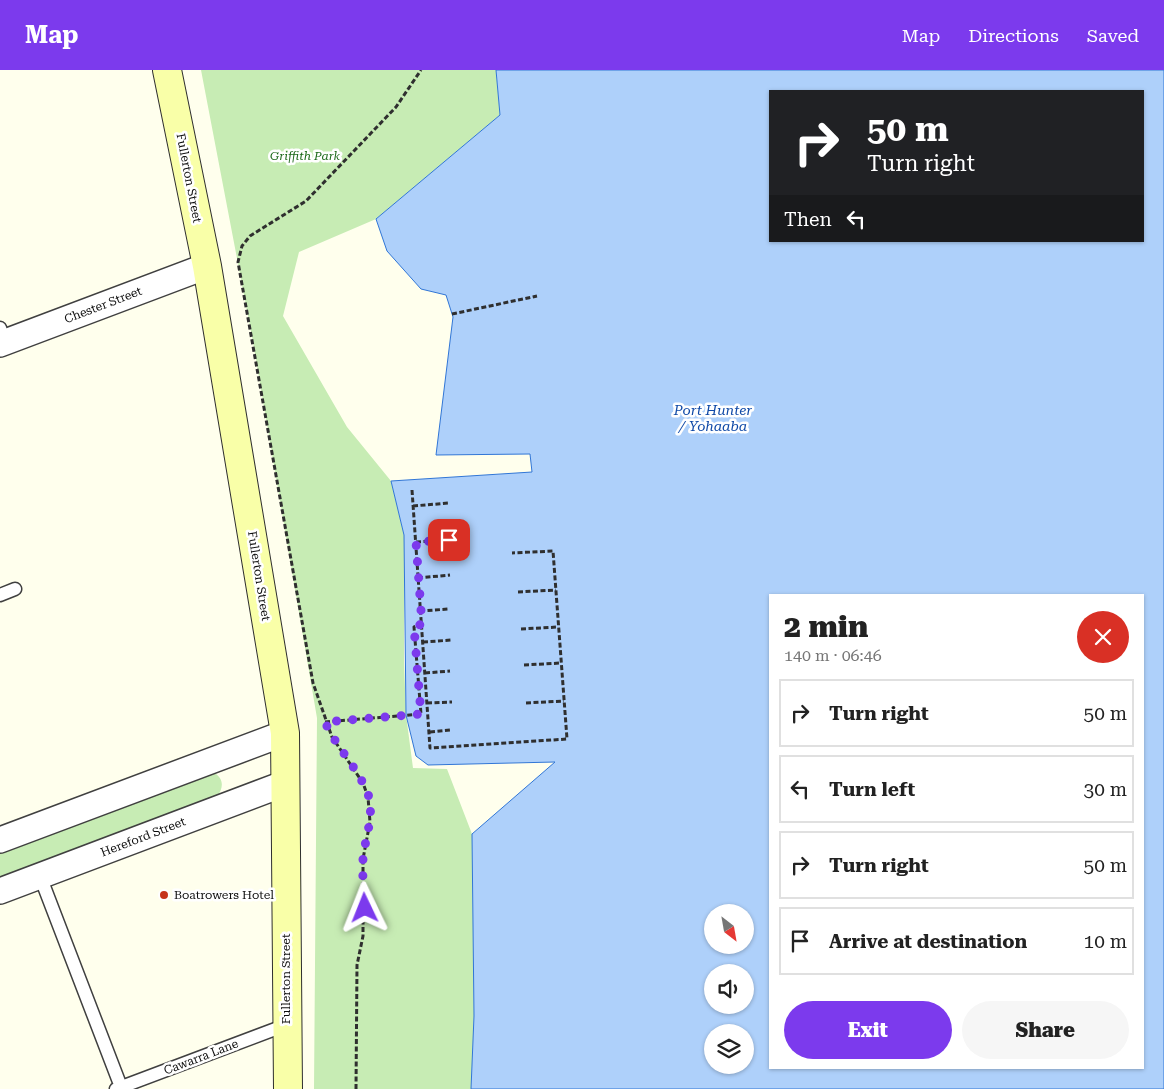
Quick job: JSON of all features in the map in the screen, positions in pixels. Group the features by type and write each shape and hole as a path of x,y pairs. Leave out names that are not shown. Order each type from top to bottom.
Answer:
{"main road":[{"name":"Fullerton Street","path":"167,70 207,266 285,734 288,1089"}],"street":[{"name":"Chester Street","path":"2,338 207,266"},
{"path":"0,840 285,734"},
{"name":"Hereford Street","path":"0,890 286,783"}],"lane":[{"path":"0,595 15,589"},
{"path":"40,876 118,1088"},
{"name":"Cawarra Lane","path":"118,1088 286,1024"}],"path":[{"path":"356,1089 357,965 363,936 363,858 370,822 368,797 363,783 332,737 325,722 314,683 238,273 238,255 242,246 257,230 306,201 396,107 421,70"},
{"path":"452,314 537,296"},
{"path":"412,490 430,748 567,739 553,551 512,553"},
{"path":"413,506 449,503"},
{"path":"416,542 449,540"},
{"path":"418,578 450,575"},
{"path":"518,592 556,590"},
{"path":"420,611 449,608"},
{"path":"325,722 421,714 414,627 422,624"},
{"path":"521,629 558,627"},
{"path":"423,642 452,640"},
{"path":"524,665 561,663"},
{"path":"425,673 450,672"},
{"path":"526,703 564,700"},
{"path":"427,704 452,702"},
{"path":"430,732 451,730"}],"green space":[{"name":"Griffith Park","path":"201,70 496,70 500,115 376,219 299,252 283,316 347,427 391,481 404,535 406,715 413,768 447,769 472,834 474,1016 471,1089 314,1089 317,718 253,342"},
{"path":"213,772 217,774 222,783 217,797 0,878 0,849"}],"water":[{"name":"Port Hunter / Yohaaba","path":"496,70 1164,70 1164,1089 471,1089 474,1016 472,834 555,762 428,765 416,756 406,715 404,535 391,481 532,472 530,454 436,455 453,317 446,295 421,289 387,251 376,219 500,115"}],"place":[{"name":"Boatrowers Hotel","path":"164,895"}],"route":[{"path":"365,908 363,858 370,822 368,797 363,783 341,752 325,722 421,714 414,627 422,624 416,542 449,540"}]}
